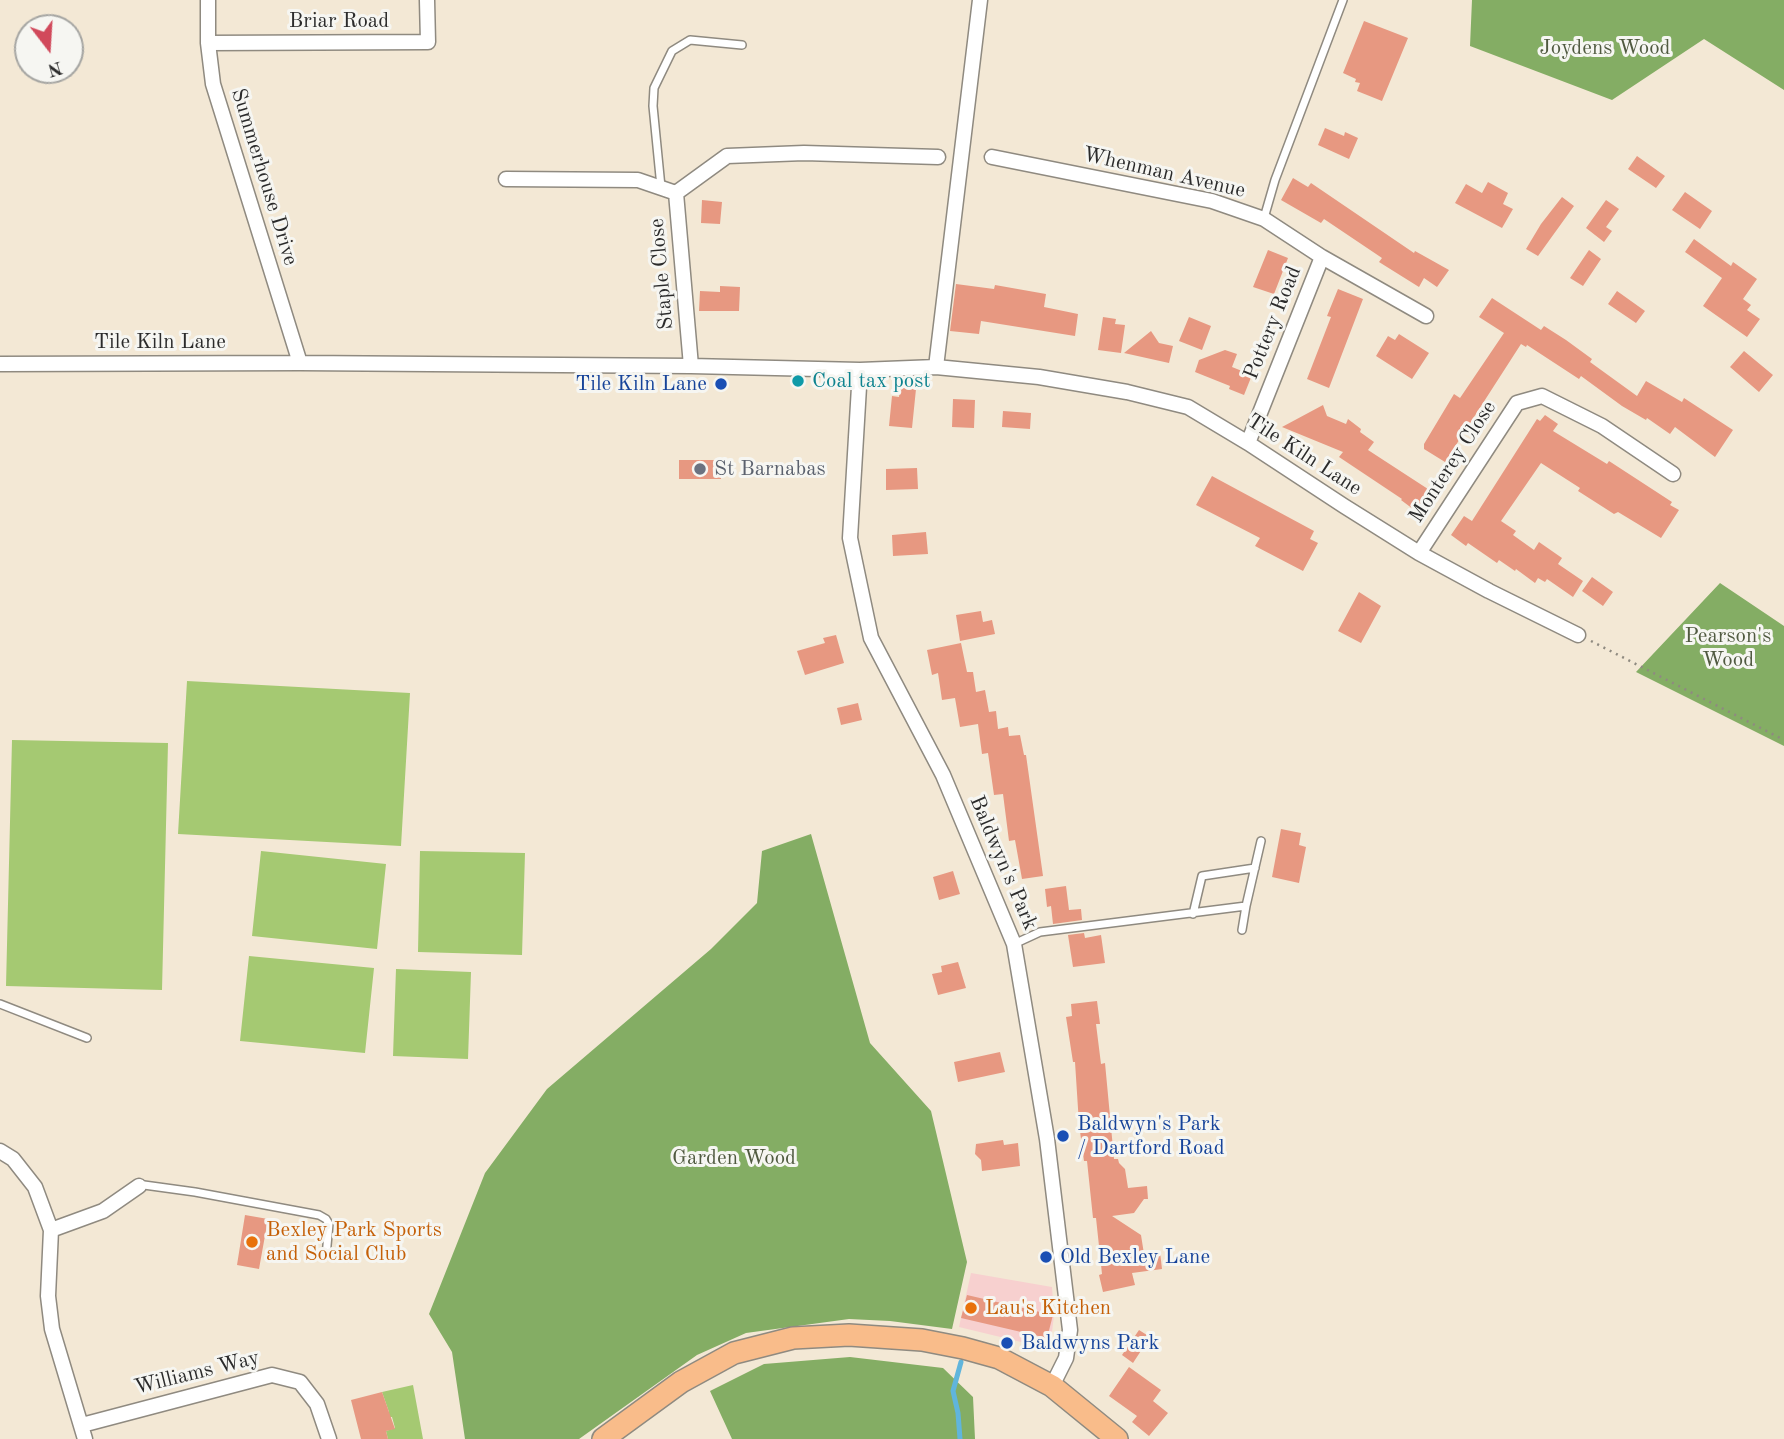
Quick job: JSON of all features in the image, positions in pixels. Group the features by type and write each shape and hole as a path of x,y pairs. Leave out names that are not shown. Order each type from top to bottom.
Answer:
{"main road":[{"path":"603,1439 681,1382 734,1353 793,1338 849,1335 936,1343 999,1358 1052,1386 1117,1439"}],"street":[{"name":"Summerhouse Drive","path":"208,0 208,43 213,84 300,363"},
{"name":"Briar Road","path":"208,43 428,42 427,0"},
{"path":"936,367 980,0"},
{"name":"Staple Close","path":"691,366 676,193 727,156 804,153 938,158"},
{"name":"Whenman Avenue","path":"992,157 1212,201 1264,219 1322,257 1426,317"},
{"path":"506,179 638,180 676,193"},
{"name":"Pottery Road","path":"1248,443 1322,257"},
{"name":"Tile Kiln Lane","path":"0,364 300,363 860,370 936,367 1039,377 1127,392 1188,407 1419,553 1578,635"},
{"name":"Baldwyn's Park","path":"860,370 850,538 871,638 943,775 1014,944 1047,1139 1070,1330 1066,1358 1052,1386"},
{"name":"Monterey Close","path":"1419,553 1517,403 1542,396 1602,426 1674,474"},
{"path":"0,1151 13,1159 34,1187 51,1230 48,1296 52,1329 84,1432"},
{"path":"51,1230 103,1211 139,1186"},
{"name":"Williams Way","path":"84,1432 272,1375 300,1382 317,1404 329,1439"}],"lane":[{"path":"1264,219 1275,180 1343,0"},
{"path":"661,188 653,106 654,88 672,51 690,40 741,45"},
{"path":"1241,930 1261,841"},
{"path":"1193,914 1202,876 1255,868"},
{"path":"1014,944 1040,932 1247,906"},
{"path":"0,1004 87,1038"},
{"path":"139,1186 194,1192 318,1215 329,1224 326,1256"}],"path":[{"path":"1578,635 1784,740"}],"shaded area":[{"path":"971,1273 1052,1287 1054,1315 1050,1349 959,1327"}],"green space":[{"name":"Joydens Wood","path":"1472,0 1784,0 1784,90 1704,39 1612,100 1470,46"},
{"name":"Pearson's Wood","path":"1720,583 1784,626 1784,746 1636,672"},
{"path":"187,681 410,693 401,846 178,834"},
{"path":"12,740 168,743 162,990 6,986"},
{"name":"Garden Wood","path":"811,834 870,1043 931,1111 967,1262 952,1329 849,1319 746,1333 697,1355 579,1439 465,1439 452,1352 429,1314 485,1173 547,1089 711,949 757,903 762,851"},
{"path":"261,851 386,864 377,949 252,936"},
{"path":"420,851 525,853 522,955 418,952"},
{"path":"249,956 374,968 365,1053 240,1041"},
{"path":"396,969 471,972 468,1059 393,1056"},
{"path":"850,1357 943,1368 973,1397 975,1439 732,1439 710,1391 764,1364"},
{"path":"413,1385 423,1439 388,1439 386,1431 395,1428 392,1417 387,1417 389,1412 382,1392"}],"building":[{"path":"1364,21 1408,38 1382,101 1357,91 1360,83 1343,73"},
{"path":"1325,128 1344,136 1345,132 1358,138 1349,159 1318,145"},
{"path":"1637,156 1665,176 1656,188 1628,169"},
{"path":"1293,178 1308,187 1311,183 1414,253 1415,251 1449,270 1437,287 1424,278 1419,287 1379,262 1382,258 1324,219 1321,223 1281,200"},
{"path":"1488,182 1508,193 1503,204 1513,209 1502,228 1455,203 1466,184 1482,193"},
{"path":"1685,192 1712,211 1700,229 1672,210"},
{"path":"1562,197 1574,206 1538,256 1526,249"},
{"path":"702,200 722,202 720,224 701,223"},
{"path":"1606,200 1619,209 1606,227 1612,231 1604,242 1586,228"},
{"path":"1694,239 1731,266 1733,262 1757,279 1743,299 1751,305 1747,310 1760,319 1747,337 1703,306 1722,278 1685,252"},
{"path":"1268,250 1288,258 1274,294 1253,287"},
{"path":"1589,250 1601,259 1583,286 1570,278"},
{"path":"956,284 994,289 995,285 1046,294 1044,307 1078,314 1075,336 981,321 979,334 950,331"},
{"path":"720,286 740,287 739,311 699,311 700,291 720,292"},
{"path":"1338,289 1363,299 1329,388 1307,379 1331,317 1327,316"},
{"path":"1617,291 1645,311 1636,323 1608,304"},
{"path":"1492,298 1541,330 1544,326 1566,340 1592,359 1590,362 1637,396 1646,381 1682,402 1684,398 1733,430 1715,457 1675,427 1670,434 1647,418 1646,420 1622,406 1581,376 1579,379 1527,345 1526,347 1521,344 1445,462 1424,449 1424,444 1454,394 1460,398 1504,333 1479,317"},
{"path":"1103,317 1116,319 1115,324 1125,325 1121,353 1098,350"},
{"path":"1189,317 1211,326 1202,350 1179,341"},
{"path":"1151,331 1159,343 1173,346 1169,363 1124,353"},
{"path":"1399,334 1429,353 1412,379 1376,356 1388,336 1395,340"},
{"path":"1225,350 1237,354 1232,367 1252,375 1244,395 1229,389 1230,386 1195,372 1199,360"},
{"path":"1744,351 1773,375 1759,392 1730,367"},
{"path":"900,387 916,389 912,428 889,426 892,396 899,397"},
{"path":"953,399 975,400 974,428 952,427"},
{"path":"1323,405 1327,416 1346,424 1348,419 1374,442 1368,450 1431,491 1417,512 1339,457 1343,452 1282,427"},
{"path":"1003,411 1031,413 1030,429 1002,427"},
{"path":"1545,415 1558,424 1553,431 1607,464 1609,461 1672,502 1670,505 1679,510 1661,538 1618,512 1614,514 1541,463 1501,521 1516,531 1513,535 1534,550 1539,542 1562,558 1558,564 1583,581 1573,597 1547,579 1545,582 1538,578 1535,583 1516,569 1515,571 1499,560 1497,563 1451,535 1464,516 1472,521 1537,419 1540,421"},
{"name":"St Barnabas","path":"679,460 721,460 721,479 679,479"},
{"path":"917,468 918,489 886,490 886,469"},
{"path":"1212,476 1314,531 1310,539 1318,543 1303,571 1255,546 1260,538 1196,505"},
{"path":"926,532 928,554 893,556 892,535"},
{"path":"1592,577 1613,592 1603,606 1582,591"},
{"path":"1359,592 1381,606 1361,643 1338,631"},
{"path":"981,611 983,622 992,620 995,634 960,641 956,615"},
{"path":"836,635 844,663 805,675 797,651 825,643 823,638"},
{"path":"961,643 967,672 973,672 976,692 985,690 989,712 996,711 998,729 1008,727 1009,736 1020,735 1026,755 1043,876 1022,879 1015,840 1009,841 1003,794 994,795 988,753 982,754 978,724 960,727 955,698 942,700 938,673 932,675 927,650"},
{"path":"858,703 862,720 841,725 837,708"},
{"path":"1281,829 1301,833 1299,845 1306,847 1299,883 1272,877"},
{"path":"953,871 960,894 939,900 933,877"},
{"path":"1066,886 1069,910 1081,909 1082,920 1053,924 1045,889"},
{"path":"1084,933 1085,938 1101,935 1105,963 1073,967 1068,935"},
{"path":"958,962 966,988 938,995 932,974 942,972 941,966"},
{"path":"1097,1001 1100,1024 1096,1024 1101,1064 1105,1063 1114,1159 1118,1159 1125,1169 1128,1188 1147,1186 1148,1199 1144,1199 1134,1213 1112,1216 1141,1235 1144,1254 1160,1252 1162,1269 1132,1273 1135,1285 1103,1292 1099,1275 1102,1274 1096,1218 1093,1218 1087,1161 1084,1161 1075,1062 1066,1017 1072,1016 1071,1004"},
{"path":"1000,1052 1005,1072 958,1082 954,1062"},
{"path":"1003,1140 1004,1145 1018,1143 1020,1166 982,1171 981,1160 975,1154 976,1144"},
{"name":"Bexley Park Sports and Social Club","path":"245,1215 268,1219 259,1269 237,1265"},
{"path":"967,1295 1053,1315 1047,1338 961,1318"},
{"path":"1139,1330 1150,1337 1133,1363 1122,1355"},
{"path":"1129,1367 1161,1390 1153,1401 1168,1413 1149,1436 1132,1422 1137,1416 1109,1396"},
{"path":"382,1392 395,1429 386,1431 388,1439 361,1439 351,1400"}],"waterway":[{"path":"960,1439 953,1391 961,1362"}],"place":[{"name":"Coal tax post","path":"798,381"},
{"name":"Tile Kiln Lane","path":"721,384"},
{"name":"St Barnabas","path":"700,469"},
{"name":"Baldwyn's Park / Dartford Road","path":"1063,1136"},
{"name":"Bexley Park Sports and Social Club","path":"252,1242"},
{"name":"Old Bexley Lane","path":"1046,1257"},
{"name":"Lau's Kitchen","path":"971,1308"},
{"name":"Baldwyns Park","path":"1007,1343"}]}
